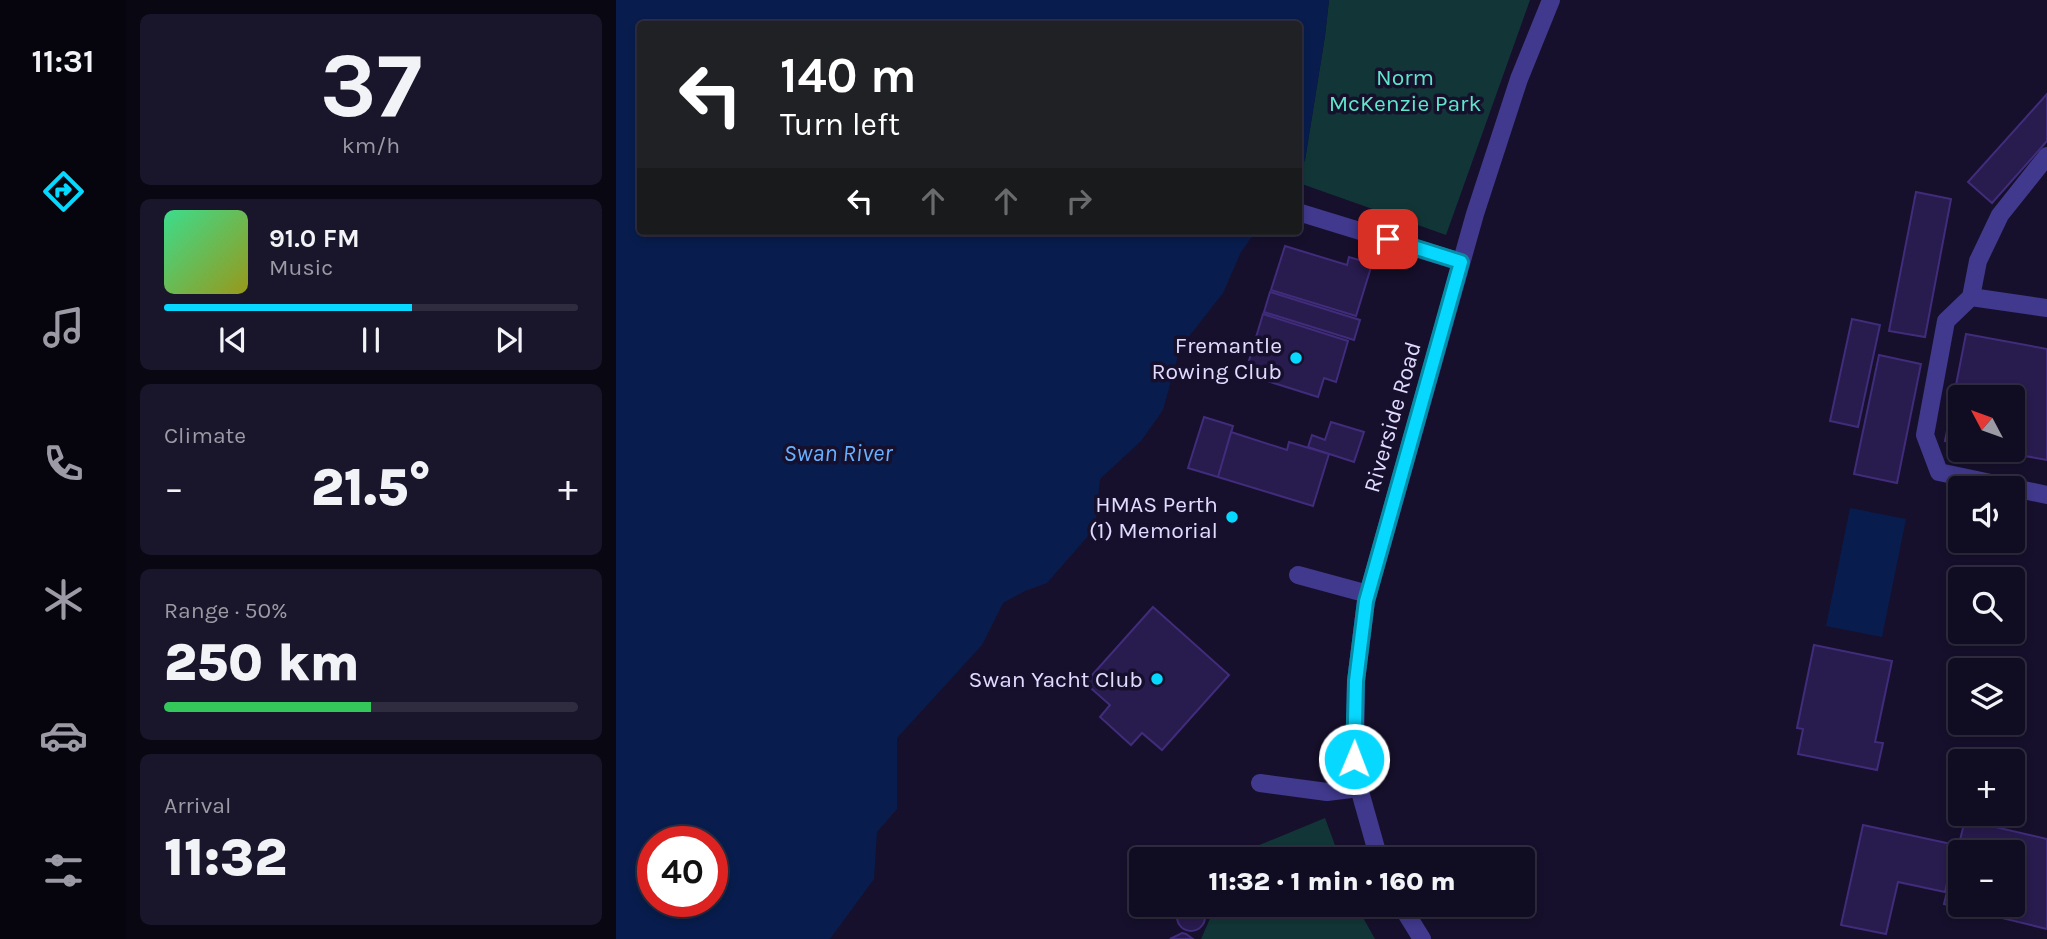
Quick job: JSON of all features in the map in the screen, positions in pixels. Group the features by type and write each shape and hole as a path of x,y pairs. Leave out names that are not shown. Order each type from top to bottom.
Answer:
{"street":[{"name":"Riverside Road","path":"1376,847 1354,759 1356,681 1368,594 1461,262 1519,79 1552,0"},
{"path":"2047,156 2000,215 1978,261 1971,297 1945,321 1925,435 1939,472 2047,495"},
{"path":"1302,213 1461,262"},
{"path":"1971,297 2047,308"},
{"path":"1298,575 1368,594"},
{"path":"1259,783 1326,792 1359,788"},
{"path":"1408,917 1422,939"}],"green space":[{"name":"Norm McKenzie Park","path":"1329,0 1530,0 1446,235 1302,184 1302,166"},
{"path":"1325,818 1336,847 1255,847"},
{"path":"1211,917 1363,917 1375,939 1201,939"}],"water":[{"name":"Swan River","path":"616,0 1329,0 1302,166 1302,21 637,21 637,235 1253,235 1241,252 1223,293 1180,348 1163,410 1141,441 1100,479 1095,528 1047,583 1003,603 982,645 897,738 897,809 877,832 874,879 830,939 616,939"},
{"path":"1850,508 1906,519 1882,637 1826,626"}],"building":[{"path":"2047,94 2047,141 1992,203 1968,182"},
{"path":"1916,192 1951,199 1925,337 1889,331"},
{"path":"1285,246 1347,265 1349,257 1372,264 1356,316 1271,290"},
{"path":"1270,292 1360,320 1354,340 1264,312"},
{"name":"Fremantle Rowing Club","path":"1263,314 1348,341 1336,382 1324,378 1318,397 1245,374"},
{"path":"1852,319 1880,325 1858,427 1830,421"},
{"path":"1966,334 2047,349 2047,460 2025,456 2025,385 1956,385"},
{"path":"1879,355 1921,364 1897,483 1854,474"},
{"path":"1204,417 1233,426 1218,477 1188,468"},
{"path":"1331,422 1364,432 1354,462 1308,447 1312,435 1325,440"},
{"path":"1231,432 1287,450 1289,442 1329,454 1313,506 1218,477"},
{"name":"Swan Yacht Club","path":"1153,607 1229,675 1162,750 1142,733 1131,745 1100,717 1110,705 1085,683"},
{"path":"1814,645 1892,661 1875,742 1883,743 1877,770 1798,754 1803,729 1797,728"},
{"path":"1863,825 1948,843 1948,879 1945,892 1898,882 1886,934 1841,925"},
{"path":"1964,826 1991,826 2047,839 2047,929 1998,917 2025,917 2025,840 1960,840"},
{"path":"1948,888 1948,905 1944,904"},
{"path":"1177,917 1205,917 1201,927 1191,931 1181,927"},
{"path":"1182,933 1193,939 1170,939"}],"place":[{"name":"Fremantle Rowing Club","path":"1296,358"},
{"name":"HMAS Perth (1) Memorial","path":"1232,517"},
{"name":"Swan Yacht Club","path":"1157,679"}],"route":[{"path":"1354,759 1356,681 1366,601 1461,262 1388,239"}]}
